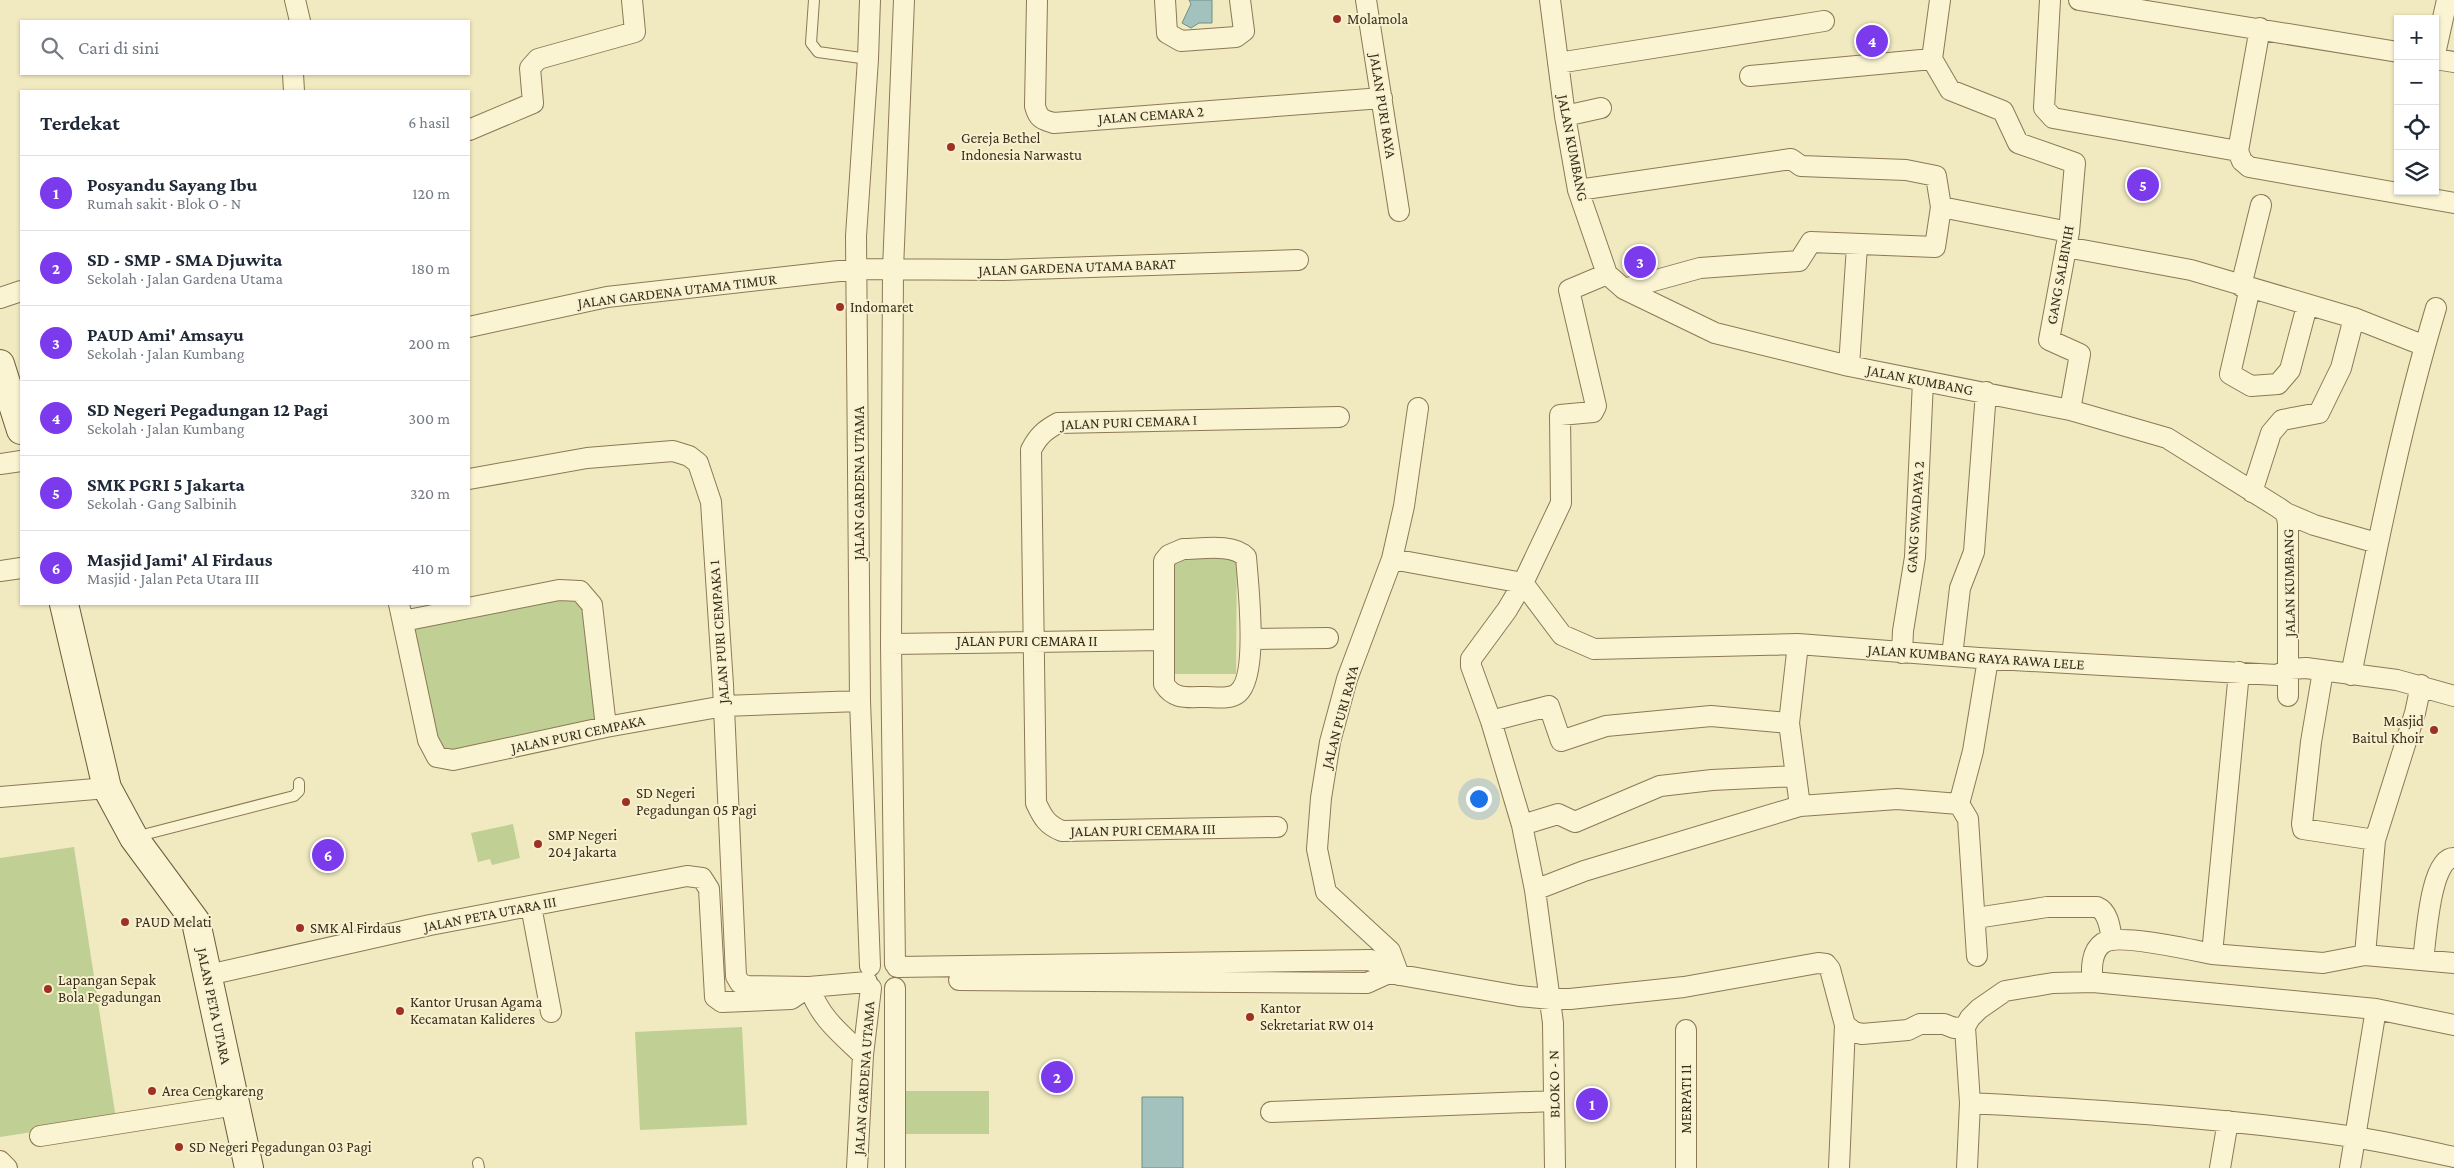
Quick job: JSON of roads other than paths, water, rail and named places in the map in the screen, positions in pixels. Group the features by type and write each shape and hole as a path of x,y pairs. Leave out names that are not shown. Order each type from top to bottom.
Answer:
{"street":[{"path":"295,0 300,20"},
{"path":"470,130 533,103 530,68 538,59 635,32 632,0"},
{"name":"JALAN GARDENA UTAMA","path":"857,1168 869,979 860,701 856,236 870,0"},
{"name":"JALAN GARDENA UTAMA","path":"895,1168 897,975 890,644 893,269 904,0"},
{"name":"JALAN CEMARA 2","path":"1037,0 1035,106 1037,115 1043,120 1054,122 1382,98"},
{"path":"1165,0 1167,33 1181,41 1236,37 1244,31 1240,0"},
{"name":"JALAN PURI RAYA","path":"1366,0 1399,211"},
{"name":"JALAN KUMBANG","path":"1550,0 1564,116 1578,190 1607,274 1624,289 1715,333 1849,366 2070,410 2167,438 2286,513 2288,523 2290,669 2288,696"},
{"path":"1750,76 1932,59 1940,0"},
{"path":"2050,0 2044,108 2053,118 2238,151"},
{"path":"2079,0 2394,51"},
{"path":"2439,36 2447,0"},
{"path":"1558,63 1824,21"},
{"path":"2260,28 2238,151 2242,160 2249,167 2454,203"},
{"name":"GANG SALBINIH","path":"1932,59 1950,90 2003,111 2018,142 2075,163 2067,239 2049,340 2080,354 2070,410"},
{"path":"2439,60 2454,62"},
{"path":"292,75 294,90"},
{"path":"1564,116 1601,108"},
{"path":"1578,190 1791,159 1801,166 1906,170 1936,176 1941,206 1935,247 1857,246 1812,242 1799,261 1700,268 1624,289"},
{"path":"2261,205 2230,374 2251,386 2278,384 2290,370 2308,306"},
{"path":"1941,206 2192,270 2308,306 2354,318 2425,346"},
{"path":"1849,366 1857,246"},
{"name":"JALAN GARDENA UTAMA BARAT","path":"857,269 1004,270 1298,260"},
{"name":"JALAN GARDENA UTAMA TIMUR","path":"470,327 607,297 857,269"},
{"path":"1392,559 1523,583 1561,503 1560,415 1593,412 1596,406 1569,290 1607,274"},
{"path":"0,298 20,291"},
{"path":"2351,675 2377,543 2436,308"},
{"path":"2252,492 2271,433 2282,420 2319,413 2340,368 2354,318"},
{"path":"0,364 20,427"},
{"name":"GANG SWADAYA 2","path":"1902,653 1903,631 1915,557 1923,381"},
{"path":"1952,656 1960,588 1974,552 1986,392"},
{"name":"JALAN PURI RAYA","path":"1394,974 1390,951 1326,892 1317,849 1321,798 1330,742 1347,679 1392,559 1404,506 1418,408"},
{"name":"JALAN PURI CEMARA I","path":"1035,641 1031,450 1046,429 1058,423 1339,417"},
{"name":"JALAN PURI CEMPAKA 1","path":"470,479 587,458 674,451 689,456 698,463 711,502 724,706 736,976 740,983 748,986 801,987 869,979"},
{"path":"0,464 20,461"},
{"path":"2286,513 2314,524 2377,543"},
{"path":"1183,549 1234,549 1242,552 1246,558 1251,639 1248,675 1244,687 1238,694 1232,697 1178,698 1169,693 1164,684 1164,561 1169,555 1183,549"},
{"path":"0,571 20,568"},
{"name":"JALAN KUMBANG RAYA RAWA LELE","path":"1523,583 1562,635 1594,649 1798,644 1988,659 2277,675 2290,669 2306,668 2397,680 2421,685 2454,696"},
{"name":"BLOK O - N","path":"1523,583 1507,610 1471,659 1471,666 1491,721 1522,825 1535,890 1551,999 1555,1168"},
{"path":"470,602 559,590 580,592 592,605 606,727"},
{"name":"JALAN PETA UTARA","path":"64,605 107,788 134,838 196,922 249,1168"},
{"path":"401,612 451,605"},
{"name":"JALAN PURI CEMPAKA","path":"401,612 428,740 437,757 454,760 606,727 724,706 860,701"},
{"path":"1251,639 1328,638"},
{"name":"JALAN PURI CEMARA II","path":"890,644 1164,640"},
{"name":"JALAN PURI CEMARA III","path":"1035,641 1036,803 1048,825 1062,831 1277,827"},
{"path":"1798,644 1789,723 1794,776 1800,806"},
{"path":"1959,804 1965,788 1973,750 1988,659"},
{"path":"2323,671 2311,742 2303,829 2375,840"},
{"path":"2212,954 2239,672"},
{"path":"2365,954 2375,840 2415,713 2421,685"},
{"path":"1491,721 1549,706 1561,741 1606,726 1711,716 1789,723"},
{"path":"1522,825 1558,814 1575,822 1660,786 1712,780 1794,776"},
{"path":"0,797 107,788"},
{"path":"1535,890 1584,871 1800,806 1897,799 1959,804"},
{"path":"1959,804 1968,819 1977,956"},
{"path":"2423,960 2430,900 2436,878 2443,862 2449,858 2454,858"},
{"name":"JALAN PETA UTARA III","path":"208,976 430,925 688,876 702,878 709,889 715,997 722,1002 791,999 801,987"},
{"path":"531,906 551,1012"},
{"path":"1976,918 2047,907 2097,907 2102,909 2107,917 2112,940"},
{"path":"2093,982 2090,968 2098,949 2104,942 2112,940 2136,940 2212,954 2323,964 2365,954 2454,963"},
{"path":"897,975 886,993 876,992 869,979 884,960 897,975 1367,984 1394,974 1519,996 1570,999 1684,986 1818,963 1826,964 1830,970 1845,1026 1839,1168"},
{"path":"1960,1027 1979,1009 2005,991 2054,983 2093,982 2376,1009 2454,1025"},
{"path":"801,987 829,1022 863,1054"},
{"path":"2350,1168 2376,1009"},
{"path":"1845,1026 1854,1032 1862,1034 1908,1030 1920,1024 1944,1024 1960,1027"},
{"path":"1960,1027 1970,1102 1967,1168"},
{"name":"MERPATI 11","path":"1686,1030 1686,1168"},
{"path":"1271,1112 1554,1101"},
{"path":"1970,1102 2134,1112 2228,1121 2355,1137 2454,1157"},
{"path":"40,1136 236,1105"},
{"path":"2220,1168 2228,1121"},
{"path":"0,1161 7,1168"}],"lane":[{"path":"814,0 811,42 818,52 868,59"},
{"path":"134,838 294,796 299,791 299,783"}],"water":[{"path":"1189,0 1212,0 1212,23 1199,23 1191,28 1182,23 1191,4"},
{"path":"1142,1097 1183,1097 1183,1168 1142,1168"}],"place":[{"name":"Molamola","path":"1337,19"},
{"name":"SD Negeri Pegadungan 12 Pagi","path":"1872,41"},
{"name":"Gereja Bethel Indonesia Narwastu","path":"951,147"},
{"name":"SMK PGRI 5 Jakarta","path":"2143,185"},
{"name":"PAUD Ami' Amsayu","path":"1640,262"},
{"name":"Indomaret","path":"840,307"},
{"name":"Masjid Baitul Khoir","path":"2434,730"},
{"name":"SD Negeri Pegadungan 05 Pagi","path":"626,802"},
{"name":"SMP Negeri 204 Jakarta","path":"538,844"},
{"name":"Masjid Jami' Al Firdaus","path":"328,855"},
{"name":"PAUD Melati","path":"125,922"},
{"name":"SMK Al Firdaus","path":"300,928"},
{"name":"Lapangan Sepak Bola Pegadungan","path":"48,989"},
{"name":"Kantor Urusan Agama Kecamatan Kalideres","path":"400,1011"},
{"name":"Kantor Sekretariat RW 014","path":"1250,1017"},
{"name":"SD - SMP - SMA Djuwita","path":"1057,1077"},
{"name":"Area Cengkareng","path":"152,1091"},
{"name":"Posyandu Sayang Ibu","path":"1592,1104"},
{"name":"SD Negeri Pegadungan 03 Pagi","path":"179,1147"}]}
